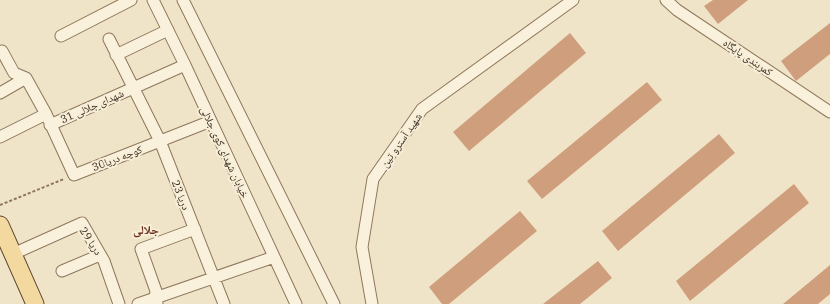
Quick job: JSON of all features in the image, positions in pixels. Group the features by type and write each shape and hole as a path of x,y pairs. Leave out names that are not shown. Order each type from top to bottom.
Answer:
{"main road":[{"path":"0,225 35,304"}],"street":[{"path":"61,36 131,0"},
{"name":"خیابان شهدای کوی جلالی","path":"153,0 185,65 296,304"},
{"path":"183,0 334,304"},
{"name":"شهید آسترو تین","path":"372,304 362,247 373,179 422,110 573,0"},
{"name":"کمربندی پایگاه","path":"666,0 677,10 830,112"},
{"path":"116,55 168,30"},
{"name":"دریا 23","path":"109,39 160,141 224,304"},
{"path":"2,52 14,73 26,78 46,114 74,175"},
{"name":"شهدای جلالی 31","path":"50,125 185,65"},
{"path":"0,93 26,78"},
{"path":"0,137 46,114"},
{"name":"کوچه دریا30","path":"74,175 211,121"},
{"name":"دریا 29","path":"13,254 82,223 104,261 119,304"},
{"path":"156,301 156,291 141,249 195,229"},
{"path":"62,271 100,255"},
{"path":"138,304 156,301 274,257"}],"path":[{"path":"0,205 74,175"}],"building":[{"path":"713,0 748,0 718,24 704,6"},
{"path":"830,23 830,54 796,81 781,61"},
{"path":"570,33 586,53 469,151 453,132"},
{"path":"647,82 662,100 542,199 527,181"},
{"path":"719,134 735,153 618,251 602,231"},
{"path":"794,184 809,203 690,301 676,281"},
{"path":"520,211 537,231 449,304 442,304 429,287"},
{"path":"598,261 612,278 580,304 543,304"},
{"path":"830,265 830,294 818,304 783,304"}],"district":[{"name":"جلالی","path":"146,230"}]}
